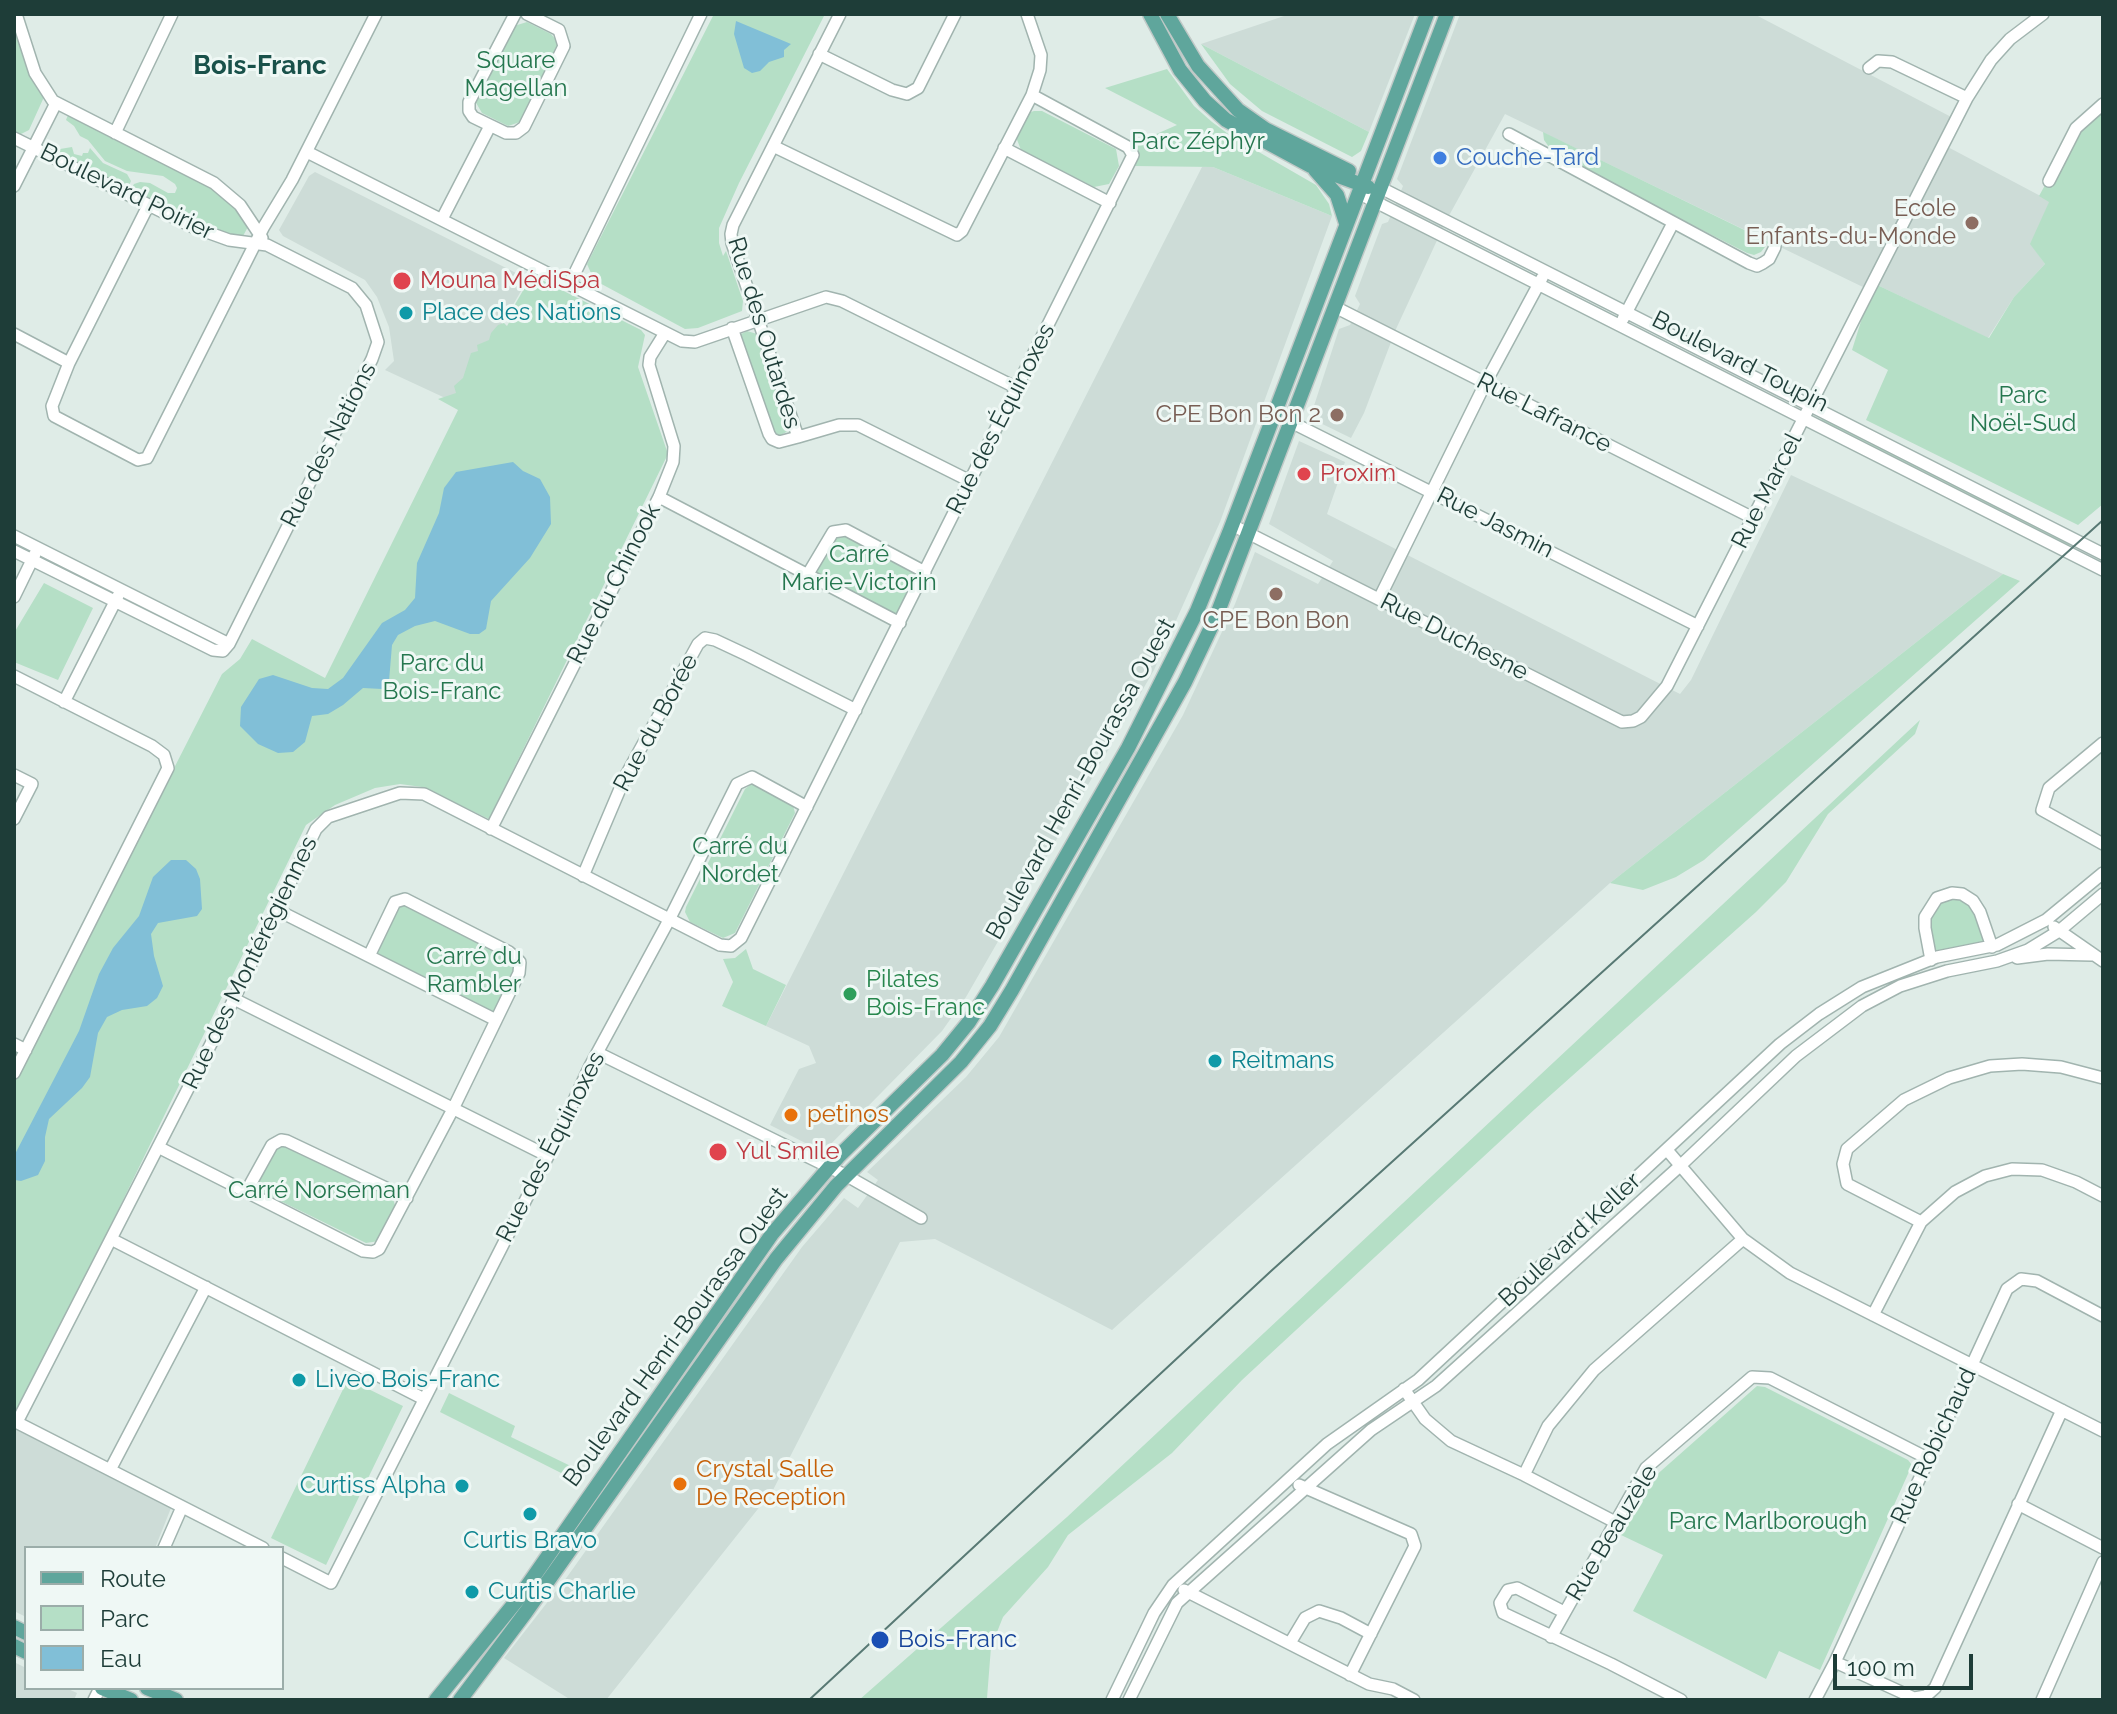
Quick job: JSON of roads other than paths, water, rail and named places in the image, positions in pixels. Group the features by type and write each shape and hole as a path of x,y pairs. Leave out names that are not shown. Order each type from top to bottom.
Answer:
{"main road":[{"path":"1150,14 1174,61 1215,111 1249,134 1311,166 1361,186"},
{"path":"1167,14 1198,66 1244,116 1361,186"},
{"name":"Boulevard Henri-Bourassa Ouest","path":"436,1700 518,1599 760,1250 829,1168 942,1055 983,1002 1078,839 1197,611 1427,14"},
{"name":"Boulevard Henri-Bourassa Ouest","path":"460,1700 802,1226 847,1176 954,1070 999,1011 1185,682 1216,617 1447,14"},
{"path":"1311,166 1337,195 1346,224"},
{"name":"Boulevard Toupin","path":"1361,186 1378,195"},
{"path":"106,1690 131,1700"},
{"path":"152,1690 176,1700"}],"street":[{"name":"Boulevard Poirier","path":"16,14 39,80 56,103 214,183 240,205 260,241"},
{"path":"115,133 172,14"},
{"path":"148,206 69,363 52,406 54,416 138,460 147,458 376,14"},
{"path":"515,14 469,102 473,117 506,133 521,131 564,46 559,30 527,14"},
{"path":"570,283 701,14"},
{"name":"Rue des Outardes","path":"732,328 772,439 779,442 798,437 731,234 840,14"},
{"path":"819,54 892,90 907,94 918,88 955,14"},
{"path":"773,146 957,235 962,231 1032,95 1042,61 1027,14"},
{"name":"Rue Marcel","path":"1667,686 1967,98 1991,60 2010,39 2043,14"},
{"path":"1869,68 1878,61 1892,62 1967,98"},
{"name":"Rue des Équinoxes","path":"731,946 741,938 1133,155 1128,147 1032,95"},
{"path":"14,186 56,103"},
{"path":"2049,181 2076,128 2103,104"},
{"path":"442,219 490,126"},
{"path":"1509,134 1757,266 1769,259 1775,247"},
{"name":"Boulevard Poirier","path":"14,138 208,233 229,240 260,241"},
{"path":"1004,148 1110,203"},
{"path":"307,152 682,341 695,342 826,297 842,301 1017,388"},
{"name":"Boulevard Toupin","path":"1378,195 1546,271 2103,554"},
{"name":"Boulevard Toupin","path":"1378,195 1539,285 2103,570"},
{"path":"1620,326 1673,223"},
{"name":"Rue des Nations","path":"118,595 229,644 378,345 366,305 355,290 260,241"},
{"path":"1379,599 1485,384 1546,271"},
{"name":"Rue Lafrance","path":"1335,307 1753,518"},
{"name":"Rue du Chinook","path":"491,829 659,497 675,455 649,365 650,357 665,333"},
{"path":"14,334 69,363"},
{"name":"Rue Jasmin","path":"1291,422 1698,626"},
{"path":"798,437 839,425 858,425 970,481"},
{"path":"659,497 900,623"},
{"name":"Rue Duchesne","path":"1232,525 1622,722 1641,717 1667,686"},
{"path":"808,574 833,532 846,530 925,572"},
{"path":"14,536 118,595"},
{"path":"14,597 38,549"},
{"path":"14,551 118,595"},
{"path":"64,702 118,595"},
{"name":"Rue du Borée","path":"583,876 625,777 698,644 705,638 747,655 856,710"},
{"path":"14,676 152,746 164,755 168,768 20,1047 14,1073"},
{"path":"2103,743 2049,788 2042,810 2103,844"},
{"path":"14,775 32,784 17,806 14,819"},
{"name":"Rue des Équinoxes","path":"284,1559 331,1583 737,784 752,777 807,807"},
{"name":"Rue des Montérégiennes","path":"16,1422 234,999 316,829 328,817 400,793 424,794 669,920 720,945 731,946"},
{"name":"Boulevard Keller","path":"1112,1700 1154,1613 1173,1585 1327,1444 1418,1380 1780,1044 1862,987 1931,960 1992,947 2046,920 2103,873"},
{"path":"1931,960 1925,917 1937,898 1952,893 1962,894 1973,901 1992,947"},
{"name":"Boulevard Keller","path":"1129,1700 1177,1603 1188,1592 1371,1430 1436,1386 1681,1165 1796,1056 1862,1006 1900,986 2028,950 2059,931 2103,894"},
{"path":"158,1147 363,1251 373,1252 384,1243 519,973 520,962 497,945 405,899 395,902 369,956"},
{"path":"277,910 496,1020"},
{"path":"2046,920 2098,958"},
{"path":"1998,960 2048,954 2098,958"},
{"path":"234,999 548,1156"},
{"path":"598,1053 847,1176 921,1218"},
{"path":"1921,1222 1847,1184 1843,1164 1847,1149 1904,1100 1949,1078 1990,1066 2022,1064 2061,1067 2103,1078"},
{"path":"246,1192 272,1145 281,1140 407,1198"},
{"path":"1667,1150 1743,1239 1790,1273 2103,1431"},
{"path":"1873,1315 1921,1222 1955,1192 1985,1176 2012,1169 2042,1170 2103,1196"},
{"path":"111,1239 424,1399"},
{"path":"1524,1475 1548,1426 1594,1370 1743,1239"},
{"name":"Rue Robichaud","path":"1815,1700 2007,1289 2021,1279 2037,1281 2103,1316"},
{"path":"110,1470 206,1287"},
{"name":"Rue Beauzèle","path":"1551,1637 1646,1468 1746,1380 1757,1375 1770,1378 1927,1458"},
{"path":"1404,1389 1435,1429 1451,1441 1617,1523"},
{"path":"1835,1662 1914,1698 1926,1696 1935,1688 2062,1410"},
{"path":"16,1422 259,1546"},
{"path":"1288,1478 1304,1488 1411,1534 1415,1546 1350,1675"},
{"path":"2018,1504 2103,1548"},
{"path":"165,1546 182,1507"},
{"path":"2042,1700 2103,1562"},
{"path":"1173,1585 1350,1675 1369,1684 1393,1689 1414,1700"},
{"path":"1564,1612 1517,1588 1508,1590 1500,1603 1503,1613 1681,1700"},
{"path":"1290,1643 1305,1618 1319,1611 1341,1618 1371,1634"}],"water":[{"path":"736,21 791,44 784,50 784,57 769,62 760,71 752,73 744,68 734,34"},
{"path":"513,462 540,479 550,497 551,524 530,558 491,601 486,629 479,634 470,634 435,621 415,626 398,635 392,645 389,681 382,689 363,688 328,714 312,716 305,742 293,752 278,753 258,744 240,726 241,707 259,679 273,675 312,688 328,689 343,678 382,623 405,610 415,598 417,563 439,513 444,488 456,472"},
{"path":"171,860 186,860 196,869 200,879 202,909 197,916 158,923 151,934 163,986 157,998 147,1006 122,1010 107,1017 98,1033 90,1077 49,1119 45,1161 38,1175 15,1180 14,1156 79,1031 99,974 113,948 139,916 153,877"}],"tram line":[{"path":"809,1700 1270,1272 2103,520"}],"place":[{"name":"Couche-Tard","path":"1440,158"},
{"name":"Ecole Enfants-du-Monde","path":"1972,223"},
{"name":"Mouna MédiSpa","path":"402,281"},
{"name":"Place des Nations","path":"406,313"},
{"name":"CPE Bon Bon 2","path":"1337,415"},
{"name":"Proxim","path":"1304,474"},
{"name":"CPE Bon Bon","path":"1276,594"},
{"name":"Pilates Bois-Franc","path":"850,994"},
{"name":"Reitmans","path":"1215,1061"},
{"name":"petinos","path":"791,1115"},
{"name":"Yul Smile","path":"718,1152"},
{"name":"Liveo Bois-Franc","path":"299,1380"},
{"name":"Crystal Salle De Reception","path":"680,1484"},
{"name":"Curtiss Alpha","path":"462,1486"},
{"name":"Curtis Bravo","path":"530,1514"},
{"name":"Curtis Charlie","path":"472,1592"},
{"name":"Bois-Franc","path":"880,1640"}],"district":[{"name":"Bois-Franc","path":"260,66"}],"park label":[{"name":"Square Magellan","path":"516,75"},
{"name":"Parc Zéphyr","path":"1198,142"},
{"name":"Parc Noël-Sud","path":"2023,410"},
{"name":"Carré Marie-Victorin","path":"859,569"},
{"name":"Parc du Bois-Franc","path":"442,678"},
{"name":"Carré du Nordet","path":"740,861"},
{"name":"Carré du Rambler","path":"474,971"},
{"name":"Carré Norseman","path":"319,1191"},
{"name":"Parc Marlborough","path":"1768,1522"}]}
